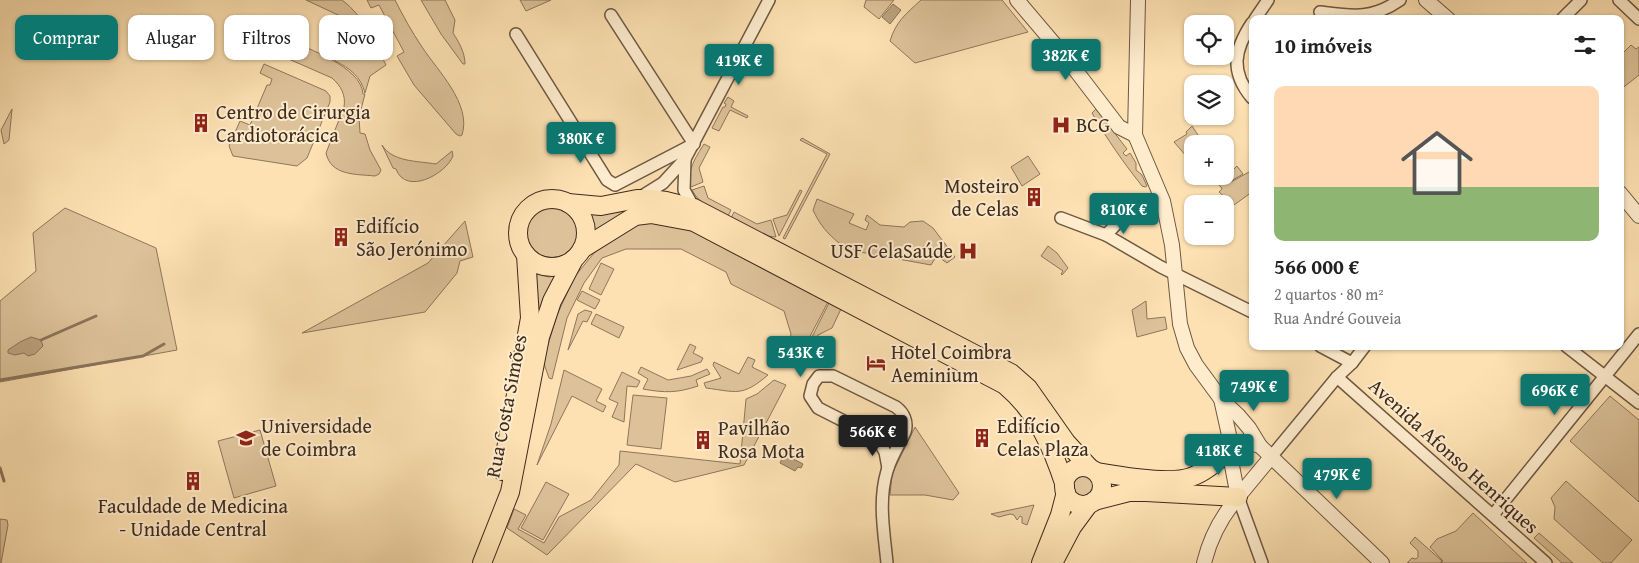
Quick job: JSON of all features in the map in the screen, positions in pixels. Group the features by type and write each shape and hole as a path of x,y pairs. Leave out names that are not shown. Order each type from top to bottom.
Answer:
{"main road":[{"path":"1053,563 1072,527 1092,502 1101,492 1102,482 1066,442 1034,395 1011,373 694,208 666,201 636,199 601,206 568,203 555,199 544,200 534,204 520,221 518,232 520,243 526,255 534,262 554,267 565,264 635,216 651,214 694,222 1005,384 1019,397 1042,429 1052,450 1065,489 1073,501 1078,504 1092,502 1129,492 1238,496"},
{"path":"568,203 576,210 584,223 585,239 578,254"},
{"name":"Rua Costa Simões","path":"482,563 510,492 540,337 552,301 578,254"},
{"name":"Rua Costa Simões","path":"469,563 498,491 530,318 526,255"},
{"path":"1041,563 1060,515 1065,480 1072,470 1077,468 1093,470 1129,478 1160,480 1190,478 1210,467 1229,450"}],"street":[{"path":"636,199 663,183 685,159 769,0"},
{"path":"1016,0 1067,59 1119,127 1135,135"},
{"path":"1138,0 1135,135 1163,201 1172,245 1180,324 1187,348 1196,365 1221,399 1249,428 1260,446 1382,563"},
{"path":"1258,15 1268,0"},
{"path":"1364,15 1375,14 1400,0"},
{"path":"1426,0 1443,15"},
{"path":"1566,15 1581,0"},
{"path":"1619,0 1639,19"},
{"path":"1320,12 1344,15"},
{"path":"611,15 694,144"},
{"path":"1249,29 1238,50 1236,61 1241,81 1249,93"},
{"path":"516,34 607,180 615,185 694,144"},
{"path":"685,159 684,190 694,208"},
{"path":"1624,198 1639,216"},
{"path":"1100,232 1124,216"},
{"path":"1061,218 1100,232 1249,310"},
{"path":"1493,515 1639,334"},
{"path":"1328,350 1352,363"},
{"path":"1204,563 1212,536 1227,510 1337,377 1352,363 1362,350"},
{"path":"1571,350 1639,403"},
{"path":"886,563 882,504 888,468 904,432 906,422 904,416 896,407 833,376 819,376 813,384 810,396 818,408 877,438 890,440 902,436 904,432"},
{"name":"Avenida Afonso Henriques","path":"1337,377 1546,563"},
{"path":"1221,399 1229,434 1229,450 1238,496 1262,563"},
{"path":"877,438 885,452 888,468"},
{"path":"1229,450 1241,442 1250,442 1260,446"}],"shaded area":[{"path":"306,0 342,0 357,15 338,15"},
{"path":"367,0 395,0 418,41 458,100 464,123 462,135 456,134 414,85 397,56 404,52 393,31 393,15 384,15 379,5 371,8"},
{"path":"421,0 445,0 455,20 453,33 461,48 465,64 463,64 441,34"},
{"path":"520,0 551,0 526,11"},
{"path":"866,0 894,0 879,19 864,7"},
{"path":"921,0 1002,0 1028,32 915,63 890,41 898,23"},
{"path":"893,4 901,10 890,24 882,17"},
{"path":"1631,45 1636,49 1639,47 1639,75 1624,87 1624,52"},
{"path":"309,49 319,53 319,60 332,60 343,67 360,84 363,94 365,94 359,117 360,133 365,134 370,150 381,170 375,176 345,172 333,166 329,161 326,153 344,107 342,91 332,78 291,60 309,60"},
{"path":"383,60 386,65 370,76 365,93 361,82 354,74 335,61"},
{"path":"264,64 326,91 330,96 330,102 307,158 297,166 233,156 229,146 240,121 250,125 267,85 270,85 272,79 260,73"},
{"path":"728,97 734,101 731,107 748,116 747,118 730,110 719,131 712,128 723,107 725,107 726,104 724,103"},
{"path":"12,109 9,140 4,144 1,130"},
{"path":"1096,109 1127,149 1123,153 1126,156 1130,153 1136,163 1136,170 1142,175 1147,186 1142,186 1109,141 1092,113"},
{"path":"1192,126 1198,135 1185,135"},
{"path":"1184,136 1184,154 1174,142"},
{"path":"802,138 830,154 785,239 783,238 827,154 800,140"},
{"path":"704,144 710,147 699,168 703,182 691,187 691,170"},
{"path":"382,145 392,155 414,161 436,164 452,151 453,156 449,163 435,175 417,181 408,181 401,177 396,169 393,168"},
{"path":"1028,156 1040,174 1022,186 1011,167"},
{"path":"1237,166 1243,174 1234,179 1234,169"},
{"path":"1249,172 1249,194 1234,205 1234,195 1222,195 1219,192 1222,189 1219,185 1234,185 1234,180"},
{"path":"704,186 708,198 731,210 728,216 703,203 695,195 692,190"},
{"path":"800,190 802,191 779,236 773,219 787,215"},
{"path":"817,199 854,214 849,223 866,230 869,223 865,220 867,215 880,225 904,227 910,222 923,221 933,228 955,257 947,263 923,246 936,257 931,265 860,252 857,257 832,236 817,218 813,210"},
{"path":"551,207 561,209 570,215 576,224 578,234 576,244 570,253 561,259 551,261 541,259 532,253 526,244 524,234 526,224 532,215 541,209"},
{"path":"65,208 156,248 177,350 0,382 0,301 36,271 33,233"},
{"path":"585,210 598,211 600,215 630,210 592,237 592,225"},
{"path":"734,212 757,224 771,220 776,237 766,236 731,218"},
{"path":"465,221 473,257 460,261 457,273 425,312 302,333 428,263"},
{"path":"652,223 683,227 828,302 796,363 786,357 791,334 784,311 731,284 726,272 681,249 626,249 602,258 584,283 567,318 552,379 549,378 543,361 557,315 575,276 595,252 609,242 640,224"},
{"path":"1048,246 1057,253 1068,268 1062,275 1063,271 1041,256"},
{"path":"601,263 614,269 601,295 589,289"},
{"path":"531,273 549,277 560,274 541,317 534,317"},
{"path":"582,291 600,300 595,309 577,300"},
{"path":"1146,301 1147,319 1165,317 1167,329 1137,337 1132,310"},
{"path":"829,303 841,309 832,328 818,335 810,351 806,349"},
{"path":"585,310 592,312 587,322 583,321 568,350 578,314"},
{"path":"596,314 624,327 619,338 591,324"},
{"path":"31,337 41,340 43,346 35,354 28,356 24,353 15,355 8,353 8,350"},
{"path":"690,344 696,347 693,353 703,358 701,362 677,370"},
{"path":"748,357 755,360 752,367 768,375 745,390 725,391 706,388 704,383 721,378 713,365 714,362 739,374"},
{"path":"641,367 668,380 691,376 707,369 710,374 696,380 698,386 671,392 658,391 643,389 648,379 638,373"},
{"path":"564,370 602,389 596,401 606,406 603,412 572,396 537,465 551,424"},
{"path":"622,372 640,381 637,387 627,386 624,422 612,417 618,403 609,399"},
{"path":"774,380 786,385 744,465 675,482 636,464 547,555 507,528 514,509 526,515 518,529 544,543 559,517 591,500 619,465 620,451 740,464 746,399 757,394"},
{"path":"633,395 667,398 661,449 627,445"},
{"path":"1610,396 1639,420 1639,502 1570,441"},
{"path":"915,427 959,493 953,500 925,495 890,495 892,474"},
{"path":"260,430 276,486 234,498 218,441"},
{"path":"784,454 803,464 801,468 798,467 795,471 780,463"},
{"path":"1084,472 1093,476 1097,485 1093,494 1084,498 1075,494 1071,485 1075,476"},
{"path":"1566,481 1632,540 1611,563 1603,563 1554,519 1555,507 1551,498"},
{"path":"546,482 569,494 543,540 521,528"},
{"path":"1034,505 1027,525 1022,523 1022,517 1020,516 1017,520 1014,515 1010,514 999,517 991,514"},
{"path":"1473,513 1527,563 1441,563 1443,561 1430,547 1437,539 1456,531"},
{"path":"0,519 7,520 8,525 1,563 0,563"},
{"path":"1539,533 1573,563 1562,563 1534,538"},
{"path":"1415,537 1442,561 1440,563 1407,563 1412,558 1416,559 1418,557 1418,551 1410,543"}],"waterway":[{"path":"41,340 96,316"},
{"path":"0,380 143,356 164,344"},
{"path":"0,468 4,481"}],"place":[{"name":"Centro de Cirurgia Cardiotorácica","path":"201,123"},
{"name":"BCG","path":"1061,125"},
{"name":"Mosteiro de Celas","path":"1034,197"},
{"name":"Edifício São Jerónimo","path":"341,237"},
{"name":"USF CelaSaúde","path":"968,251"},
{"name":"Hotel Coimbra Aeminium","path":"876,363"},
{"name":"Universidade de Coimbra","path":"246,438"},
{"name":"Edifício Celas Plaza","path":"982,438"},
{"name":"Pavilhão Rosa Mota","path":"703,440"},
{"name":"Faculdade de Medicina - Unidade Central","path":"193,481"}]}
